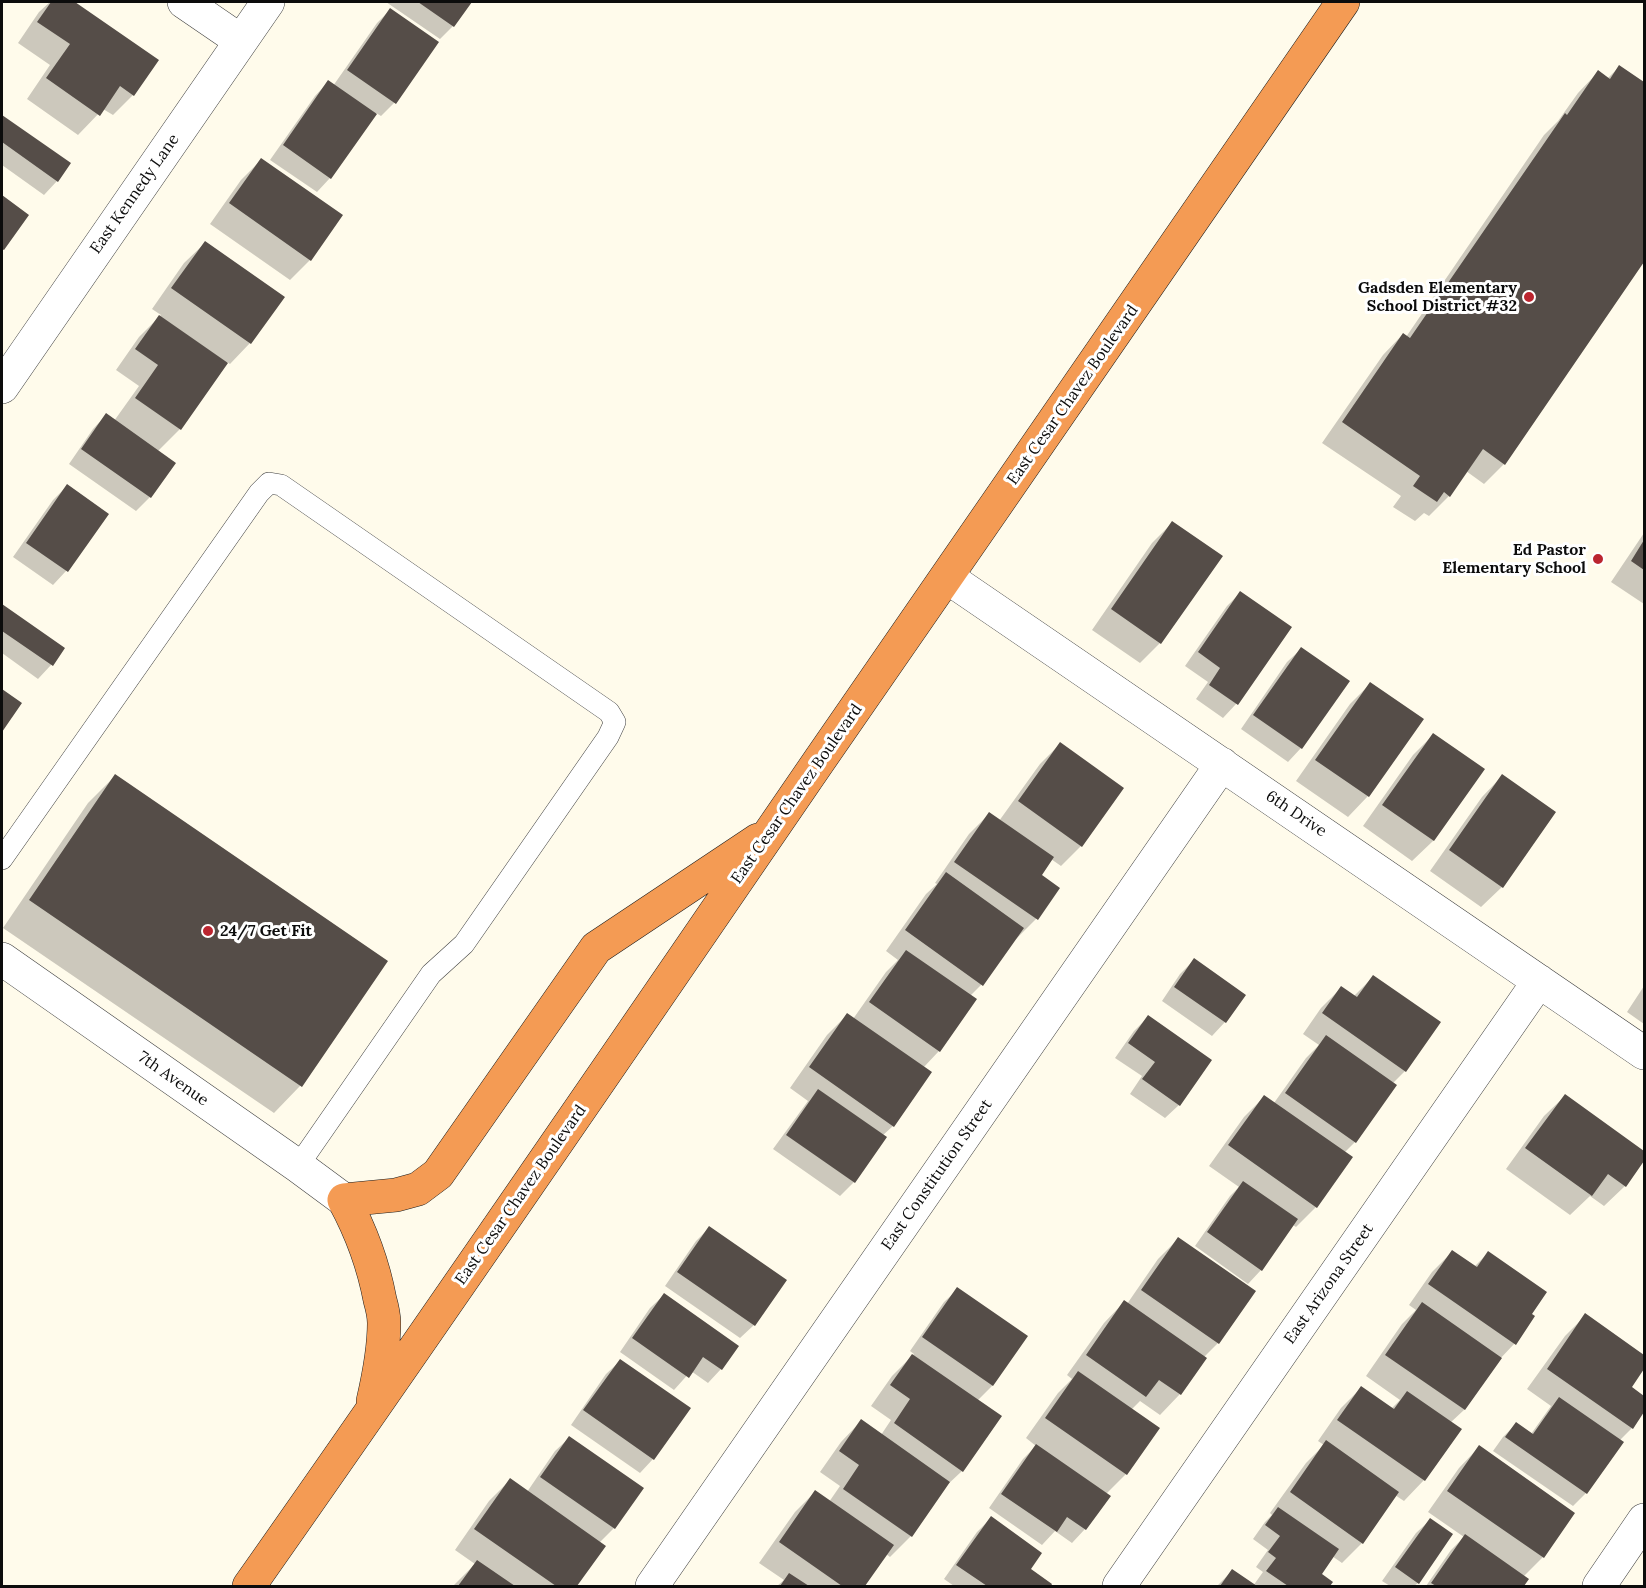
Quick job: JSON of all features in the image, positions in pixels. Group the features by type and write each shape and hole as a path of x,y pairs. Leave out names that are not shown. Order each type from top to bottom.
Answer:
{"highway":[{"name":"East Cesar Chavez Boulevard","path":"249,1587 1343,2"},
{"path":"370,1413 382,1360 385,1320 365,1245 344,1200 396,1195 418,1189 438,1174 596,948 772,831"}],"street":[{"path":"184,2 241,41"},
{"name":"East Kennedy Lane","path":"2,387 268,2"},
{"name":"6th Drive","path":"946,577 1644,1053"},
{"name":"East Constitution Street","path":"652,1587 1222,764"},
{"name":"7th Avenue","path":"2,959 344,1200"},
{"name":"East Arizona Street","path":"1119,1587 1539,981"},
{"path":"1599,1587 1644,1520"}],"lane":[{"path":"2,859 259,493 269,483 281,485 609,712 615,722 608,737 464,944 431,974 298,1166"}],"building":[{"path":"51,2 75,2 159,60 134,96 120,86 100,116 46,78 70,44 37,22"},
{"path":"418,2 472,2 454,27"},
{"path":"390,8 439,42 396,104 347,70"},
{"name":"Gadsden Elementary School District #32","path":"1619,65 1644,82 1644,262 1505,465 1483,449 1450,497 1444,492 1437,502 1413,486 1420,476 1342,422 1403,333 1410,338 1565,113 1567,115 1598,70 1610,79"},
{"path":"328,80 377,114 331,179 283,145"},
{"path":"2,115 71,163 58,182 2,142"},
{"path":"261,158 343,215 311,261 229,203"},
{"path":"2,195 29,215 4,250 2,249"},
{"path":"205,241 285,297 251,344 171,288"},
{"path":"159,315 228,363 181,430 135,398 158,365 135,349"},
{"path":"106,413 176,463 151,498 81,449"},
{"path":"67,484 109,514 68,572 26,543"},
{"path":"1172,521 1223,556 1161,644 1111,609"},
{"path":"1644,540 1644,570 1631,561"},
{"path":"1240,591 1292,627 1238,705 1209,685 1220,668 1198,652"},
{"path":"2,604 65,648 53,666 2,631"},
{"path":"1301,647 1350,681 1302,749 1253,715"},
{"path":"1370,682 1424,719 1369,797 1315,760"},
{"path":"2,689 22,703 2,732"},
{"path":"1433,733 1485,769 1434,841 1382,805"},
{"path":"1060,742 1124,788 1082,847 1018,801"},
{"name":"24/7 Get Fit","path":"115,774 388,961 302,1087 29,900"},
{"path":"1502,774 1556,812 1503,888 1449,850"},
{"path":"989,812 1054,857 1042,875 1060,888 1038,920 954,862"},
{"path":"946,872 1024,928 983,986 905,930"},
{"path":"906,950 977,999 940,1052 869,1002"},
{"path":"1194,958 1246,995 1226,1023 1174,987"},
{"path":"1373,975 1441,1022 1406,1072 1322,1013 1341,986 1357,997"},
{"path":"847,1013 932,1072 894,1127 809,1067"},
{"path":"1148,1015 1212,1060 1180,1106 1142,1079 1155,1062 1128,1043"},
{"path":"1326,1035 1397,1085 1356,1143 1285,1093"},
{"path":"818,1089 887,1137 855,1183 786,1135"},
{"path":"1565,1094 1644,1151 1644,1161 1626,1187 1608,1174 1592,1196 1525,1148"},
{"path":"1264,1095 1353,1157 1317,1208 1228,1145"},
{"path":"1243,1181 1298,1219 1262,1271 1207,1232"},
{"path":"709,1226 787,1280 755,1326 677,1272"},
{"path":"1178,1237 1256,1291 1219,1344 1141,1290"},
{"path":"1452,1250 1477,1267 1488,1251 1547,1292 1532,1314 1535,1316 1516,1345 1428,1284"},
{"path":"957,1287 1028,1336 993,1386 922,1337"},
{"path":"664,1293 739,1346 722,1370 703,1357 689,1378 632,1338"},
{"path":"1124,1300 1207,1358 1181,1395 1159,1380 1146,1397 1086,1355"},
{"path":"1422,1302 1502,1358 1465,1410 1385,1355"},
{"path":"1585,1313 1644,1355 1644,1369 1632,1387 1644,1396 1644,1412 1633,1429 1547,1369"},
{"path":"912,1354 1002,1416 963,1472 894,1423 910,1399 890,1385"},
{"path":"620,1359 691,1408 654,1460 583,1410"},
{"path":"1078,1371 1160,1428 1127,1475 1045,1418"},
{"path":"1361,1386 1394,1409 1407,1391 1462,1429 1425,1481 1337,1420"},
{"path":"1559,1397 1624,1442 1587,1494 1505,1437 1516,1422 1533,1434"},
{"path":"861,1419 950,1482 912,1537 843,1489 859,1465 839,1451"},
{"path":"569,1436 644,1488 615,1529 540,1477"},
{"path":"1326,1440 1399,1492 1363,1544 1290,1492"},
{"path":"1036,1444 1111,1496 1086,1530 1067,1517 1057,1532 1001,1494"},
{"path":"1479,1445 1575,1513 1544,1558 1447,1491"},
{"path":"510,1478 606,1546 577,1586 556,1586 474,1529"},
{"path":"815,1490 894,1545 865,1586 842,1586 779,1542"},
{"path":"1278,1507 1339,1549 1322,1574 1333,1582 1330,1586 1288,1586 1266,1571 1276,1558 1268,1552 1280,1536 1265,1525"},
{"path":"991,1516 1042,1553 1031,1569 1052,1584 1051,1586 987,1586 956,1565"},
{"path":"1430,1518 1453,1534 1419,1584 1395,1567"},
{"path":"1465,1534 1529,1579 1524,1586 1436,1586 1431,1583"},
{"path":"477,1560 515,1586 458,1586"},
{"path":"1232,1569 1257,1586 1220,1586"},
{"path":"789,1573 809,1586 780,1586"}],"place":[{"name":"Gadsden Elementary School District #32","path":"1529,297"},
{"name":"Ed Pastor Elementary School","path":"1598,559"},
{"name":"24/7 Get Fit","path":"208,931"}]}
